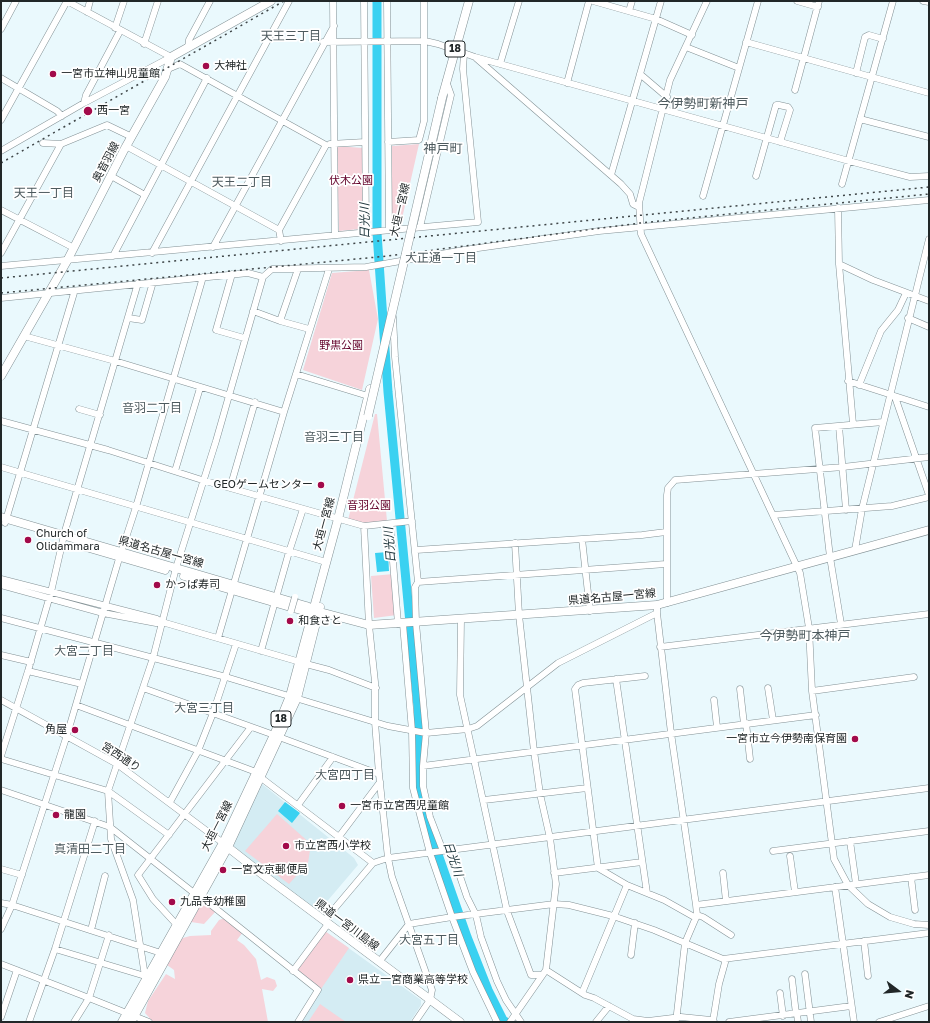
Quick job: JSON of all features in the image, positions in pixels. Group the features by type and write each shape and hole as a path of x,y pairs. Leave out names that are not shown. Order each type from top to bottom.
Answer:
{"main road":[{"path":"171,57 272,1"},
{"name":"大垣一宮線","path":"122,1022 131,1018 197,895 226,845 293,697 368,416 440,97 446,81 464,1"},
{"name":"大垣一宮線","path":"317,611 326,562 340,520 369,392 440,97 453,48 469,1"},
{"name":"奥音羽線","path":"1,376 74,248 126,146 168,69 171,57"},
{"name":"県道名古屋一宮線","path":"3,520 275,600 304,612 317,611 369,625 402,624 590,610 657,609 667,603 929,530"},
{"name":"県道一宮川島線","path":"226,845 326,923 460,1022"},
{"name":"大垣一宮線","path":"131,1018 146,977 176,924 197,895"}],"street":[{"path":"1,29 16,1"},
{"path":"1,120 67,1 118,30 171,57"},
{"path":"86,12 90,1"},
{"path":"84,103 86,95 118,30 124,1"},
{"path":"144,44 158,1"},
{"path":"188,48 189,40 210,1"},
{"path":"152,253 237,94 289,1"},
{"path":"333,1 335,235"},
{"path":"364,1 367,232"},
{"path":"386,1 388,230"},
{"path":"388,142 419,140 424,121 424,1"},
{"path":"500,64 519,1"},
{"path":"567,83 589,1"},
{"path":"593,1 604,2 656,19 692,35"},
{"path":"629,11 632,1"},
{"path":"611,175 660,1"},
{"path":"707,1 673,72 639,207 641,234 800,573 809,628 812,691 828,802 831,844 834,859 848,885 868,904 890,917 914,924 929,925"},
{"path":"703,196 724,126 758,1"},
{"path":"794,90 818,4 797,1"},
{"path":"842,184 894,1"},
{"path":"924,1 929,2"},
{"path":"213,248 334,26"},
{"path":"856,73 865,38 869,35 883,39"},
{"path":"324,42 425,41 453,48 474,57 849,161 910,177 929,176"},
{"path":"746,42 929,93"},
{"path":"686,47 739,68"},
{"path":"1,266 213,248 478,222 463,69 464,53"},
{"path":"1,151 84,103 171,57"},
{"path":"474,57 611,175 626,189 633,204 639,207"},
{"path":"168,69 180,64 237,94 326,145 365,142"},
{"path":"640,74 666,97"},
{"path":"1,78 57,111 62,116"},
{"path":"113,256 207,78"},
{"path":"420,227 451,95 446,81"},
{"path":"756,176 776,105 788,107 790,110 780,142"},
{"path":"860,119 929,137"},
{"path":"43,143 61,144 107,125 132,137"},
{"path":"1,253 61,144"},
{"path":"281,241 279,230 326,145"},
{"path":"126,146 279,230"},
{"path":"111,176 145,195"},
{"path":"55,949 146,977 133,900 111,839 108,791 153,658 175,570 263,277 272,269 329,269 366,267 535,239 641,227 929,200"},
{"path":"838,208 839,264 848,381 853,424"},
{"path":"1,210 19,218 74,248"},
{"path":"855,550 862,509 883,422 892,396 908,318 929,239"},
{"path":"402,260 392,307 416,550 418,582 415,587 416,623 425,733 423,766 424,786 430,817 442,851"},
{"path":"839,264 906,293 929,301"},
{"path":"280,321 298,269"},
{"path":"218,638 284,412 329,269"},
{"path":"1,298 232,274 248,273 263,277"},
{"path":"232,274 216,330 244,338"},
{"path":"1,929 12,905 67,735 120,554 136,507 203,277"},
{"path":"128,318 142,320 153,282"},
{"path":"138,283 64,538 31,662 1,757 108,791 169,835"},
{"path":"3,520 20,472 74,293 72,291"},
{"path":"859,385 881,331 898,310 906,293"},
{"path":"253,311 280,321 309,329"},
{"path":"908,318 929,327"},
{"path":"24,336 116,361 174,378 200,388 255,402 284,412"},
{"path":"296,374 369,392"},
{"path":"848,381 929,407"},
{"path":"175,471 200,388"},
{"path":"774,515 892,506 929,496 892,396"},
{"path":"230,488 255,402"},
{"path":"79,409 100,415"},
{"path":"1,421 91,445 202,480 364,526 412,521"},
{"path":"841,624 830,558 815,428 883,422"},
{"path":"839,426 846,510"},
{"path":"667,603 667,496 668,488 675,480 843,467 929,457"},
{"path":"1,467 78,491 326,562"},
{"path":"261,651 289,552 303,509"},
{"path":"391,524 414,731 413,788 431,852 453,916 478,985 497,1022"},
{"path":"364,526 369,625 376,688 375,722 388,858 392,877 432,990 430,1000 415,1022"},
{"path":"416,550 642,535 666,532"},
{"path":"582,539 587,571 590,610"},
{"path":"510,1022 544,972 556,884 550,838 540,794 534,751 519,615 515,543"},
{"path":"418,582 516,574 587,571 666,564"},
{"path":"1,579 104,610 156,624 162,622 329,670 376,688"},
{"path":"1,585 50,595"},
{"path":"291,611 295,597"},
{"path":"1,618 226,677 375,722 425,733 468,729 477,726 558,663 657,609 660,647 671,733 697,917 685,943 676,1020"},
{"path":"660,647 929,614"},
{"path":"461,619 460,695 507,911 530,975 544,972 609,1006 628,1020 676,1020 695,1017 713,1022 719,984 726,959"},
{"path":"170,802 198,751 226,677 236,644"},
{"path":"1,655 31,662"},
{"path":"28,671 82,684"},
{"path":"598,868 592,831 575,689 578,685 583,683 645,676"},
{"path":"812,691 914,677"},
{"path":"616,679 626,739 647,893"},
{"path":"143,688 379,774"},
{"path":"768,688 772,720"},
{"path":"740,689 750,759"},
{"name":"宮西通り","path":"1,700 17,707 117,764 226,845"},
{"path":"714,700 717,727"},
{"path":"76,705 225,761 258,775 338,838 373,863"},
{"path":"423,766 474,758 816,715"},
{"path":"176,924 153,899 138,875 251,727"},
{"path":"298,805 333,757"},
{"path":"338,838 380,782"},
{"path":"484,800 587,788"},
{"path":"293,970 326,923 373,863 388,858 493,843 550,838 592,831 929,788"},
{"path":"1,790 110,827 151,858 318,990 298,1022"},
{"path":"30,1022 55,949 95,821"},
{"path":"774,851 929,831"},
{"path":"850,841 856,884"},
{"path":"451,850 467,897 476,915 481,937 497,981 515,1015 521,1022"},
{"path":"790,856 795,892"},
{"path":"554,873 642,862"},
{"path":"598,868 627,885 664,900 697,917 703,917 731,935"},
{"path":"1,869 22,875"},
{"path":"723,873 726,901"},
{"path":"696,905 929,875"},
{"path":"91,930 105,876"},
{"path":"912,877 916,910"},
{"path":"582,993 627,885"},
{"path":"835,887 854,1022"},
{"path":"1,903 12,905 109,935 160,953"},
{"path":"379,962 409,924 453,916 476,915 554,904 569,905 635,923 726,959 929,933"},
{"path":"631,955 635,923"},
{"path":"74,1022 89,998 109,935"},
{"path":"864,941 868,976"},
{"path":"1,964 89,998 131,1018 149,1022"},
{"path":"1,1017 17,970"},
{"path":"805,974 811,1022"},
{"path":"792,979 798,1022"},
{"path":"780,993 783,1016"},
{"path":"596,1022 609,1006"},
{"path":"729,1022 770,1020 783,1016 851,1006"},
{"path":"879,1022 929,1006"}],"shaded area":[{"name":"市立宮西小学校","path":"262,784 354,858 358,865 318,912 234,848 233,843"},
{"name":"県立一宮商業高等学校","path":"322,929 421,1000 421,1005 410,1022 300,1022 321,989"}],"green space":[{"path":"419,144 401,223 392,224 392,146"},
{"name":"伏木公園","path":"337,146 363,148 364,214 360,229 339,231"},
{"name":"野黒公園","path":"369,270 378,319 362,390 303,370 332,273"},
{"name":"音羽公園","path":"375,414 377,414 387,521 364,524 348,520"},
{"path":"394,574 397,615 374,618 371,576"},
{"path":"277,814 311,844 308,863 289,884 245,851"},
{"path":"207,904 216,911 204,924 191,922 199,908"},
{"path":"225,918 243,932 237,940 244,945 256,959 261,980 267,977 275,980 277,986 273,991 262,989 268,1022 153,1022 145,1013 148,1001 166,974 175,979 174,970 167,965 174,949 183,938 190,936 211,935 211,931 219,920"},
{"path":"322,929 349,948 321,989 294,970"},
{"path":"320,1004 346,1022 308,1022"}],"water":[{"path":"388,552 389,571 377,572 375,553"},
{"path":"285,802 300,813 292,823 278,811"}],"waterway":[{"name":"日光川","path":"377,1 377,233 388,392 418,707 419,794 427,823 467,937 488,990 503,1020 506,1022"}],"railway":[{"path":"1,163 284,1"},
{"path":"1,278 929,187"},
{"path":"1,293 388,256 640,223 929,194"}],"place":[{"name":"大神社","path":"206,66"},
{"name":"一宮市立神山児童館","path":"53,74"},
{"name":"西一宮","path":"88,111"},
{"name":"GEOゲームセンター","path":"321,485"},
{"name":"Church of Olidammara","path":"28,540"},
{"name":"かっぱ寿司","path":"157,585"},
{"name":"和食さと","path":"290,621"},
{"name":"角屋","path":"75,730"},
{"name":"一宮市立今伊勢南保育園","path":"855,739"},
{"name":"一宮市立宮西児童館","path":"342,806"},
{"name":"龍園","path":"56,815"},
{"name":"市立宮西小学校","path":"286,846"},
{"name":"一宮文京郵便局","path":"223,870"},
{"name":"九品寺幼稚園","path":"172,902"},
{"name":"県立一宮商業高等学校","path":"350,980"}],"district":[{"name":"天王三丁目","path":"291,36"},
{"name":"今伊勢町新神戸","path":"703,104"},
{"name":"神戸町","path":"443,149"},
{"name":"天王二丁目","path":"242,182"},
{"name":"天王一丁目","path":"44,193"},
{"name":"大正通一丁目","path":"441,258"},
{"name":"音羽二丁目","path":"152,408"},
{"name":"音羽三丁目","path":"334,437"},
{"name":"今伊勢町本神戸","path":"805,636"},
{"name":"大宮二丁目","path":"84,651"},
{"name":"大宮三丁目","path":"204,708"},
{"name":"大宮四丁目","path":"345,775"},
{"name":"真清田二丁目","path":"90,849"},
{"name":"大宮五丁目","path":"429,940"}]}
